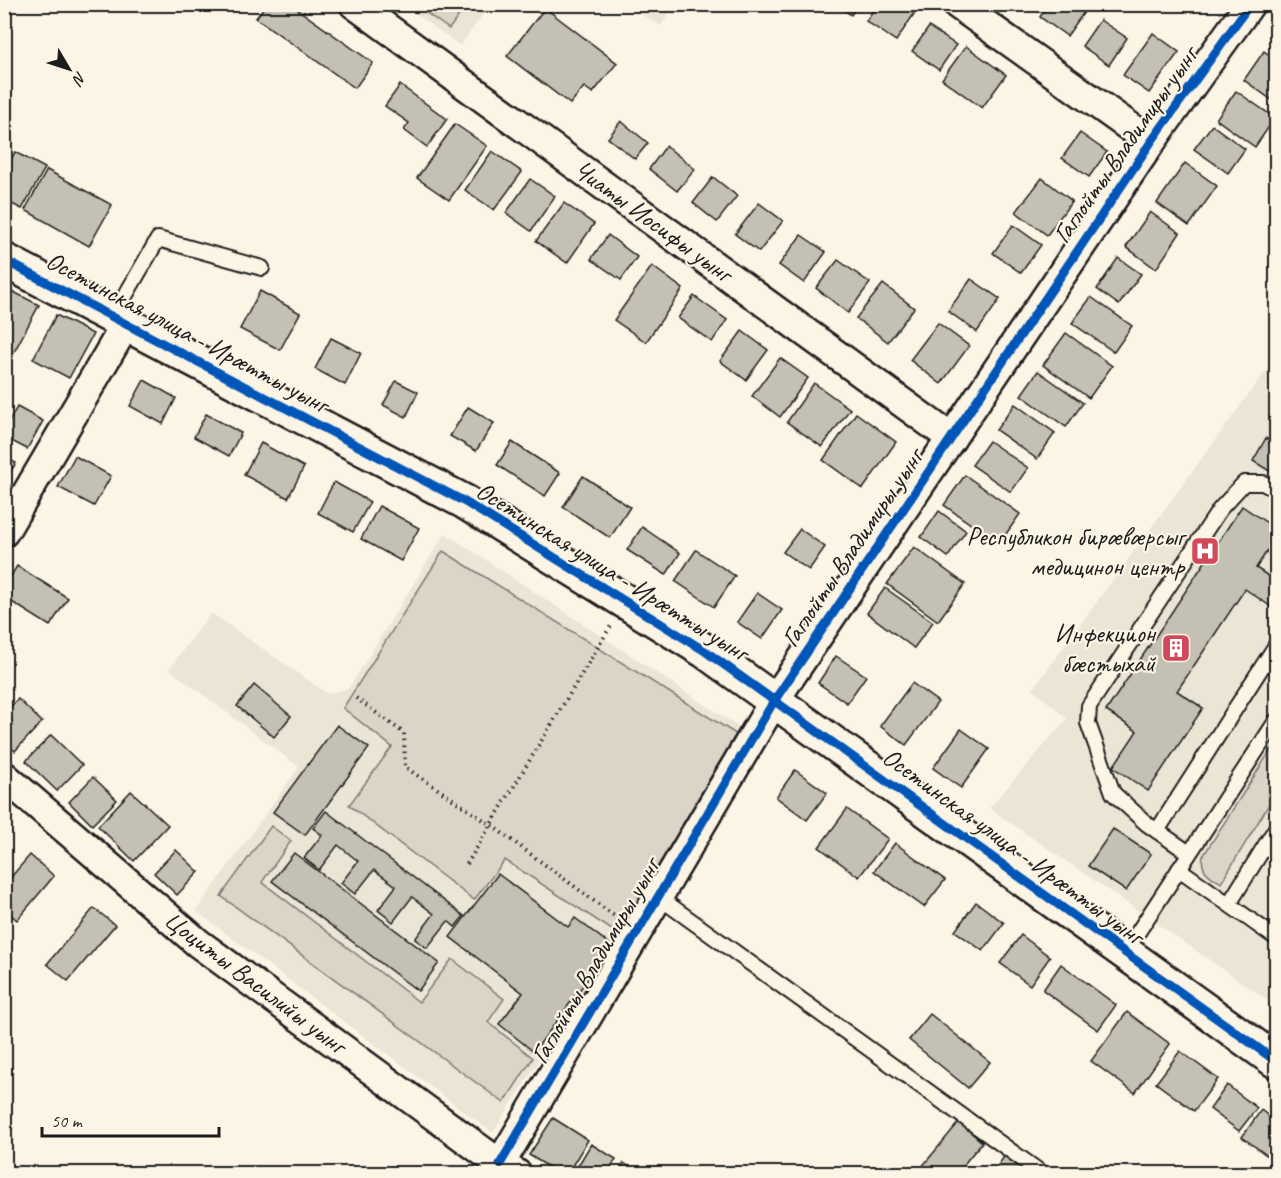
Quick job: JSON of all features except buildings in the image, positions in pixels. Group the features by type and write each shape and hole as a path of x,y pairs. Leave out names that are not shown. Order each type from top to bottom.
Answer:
{"street":[{"name":"Чиаты Иосифы уынг","path":"354,4 951,439"},
{"path":"957,4 1151,142"},
{"name":"Гаглойты Владимиры уынг","path":"504,1170 657,896 774,700 1151,142 1250,4"},
{"name":"Осетинская улица - Ирæтты уынг","path":"4,260 465,502 705,651 1276,1061"},
{"path":"4,532 119,320"},
{"name":"Цоциты Василийы уынг","path":"4,776 198,943 504,1170"}],"lane":[{"path":"119,320 158,239 262,268"},
{"path":"1190,853 1157,831 1113,793 1088,723 1089,706 1220,509 1244,483 1263,483 1276,490"},
{"path":"1157,831 1276,645"},
{"path":"1125,952 1276,720"},
{"path":"1229,904 1276,828"},
{"path":"1179,869 1276,938"},
{"path":"657,896 1043,1173"}],"path":[{"path":"467,864 626,602"},
{"path":"356,698 404,732 405,767 491,825 637,931"}],"shaded area":[{"path":"674,4 661,26 625,5"},
{"path":"403,5 490,5 460,46"},
{"path":"415,5 467,5 449,29"},
{"name":"Республикон бирæвæрсыг медицинон центр","path":"1276,357 1276,1006 989,808 1067,719 1033,689"},
{"path":"445,533 748,733 493,1133 196,911 299,767 169,669 211,613 328,694 349,688"},
{"path":"443,551 736,734 618,934 505,860 474,900 349,805 392,747 343,708"},
{"path":"1276,742 1276,793 1221,883 1204,869 1203,856"},
{"path":"271,826 291,841 262,882 419,1002 452,959 504,999 488,1022 533,1058 504,1103 221,896"}],"cycle path":[{"path":"500,1164 774,701 1151,142 1250,4"},
{"path":"4,260 465,502 705,651 1276,1061"}],"place":[{"name":"Республикон бирæвæрсыг медицинон центр","path":"1205,551"},
{"name":"Инфекцион бæстыхай","path":"1176,648"}]}
